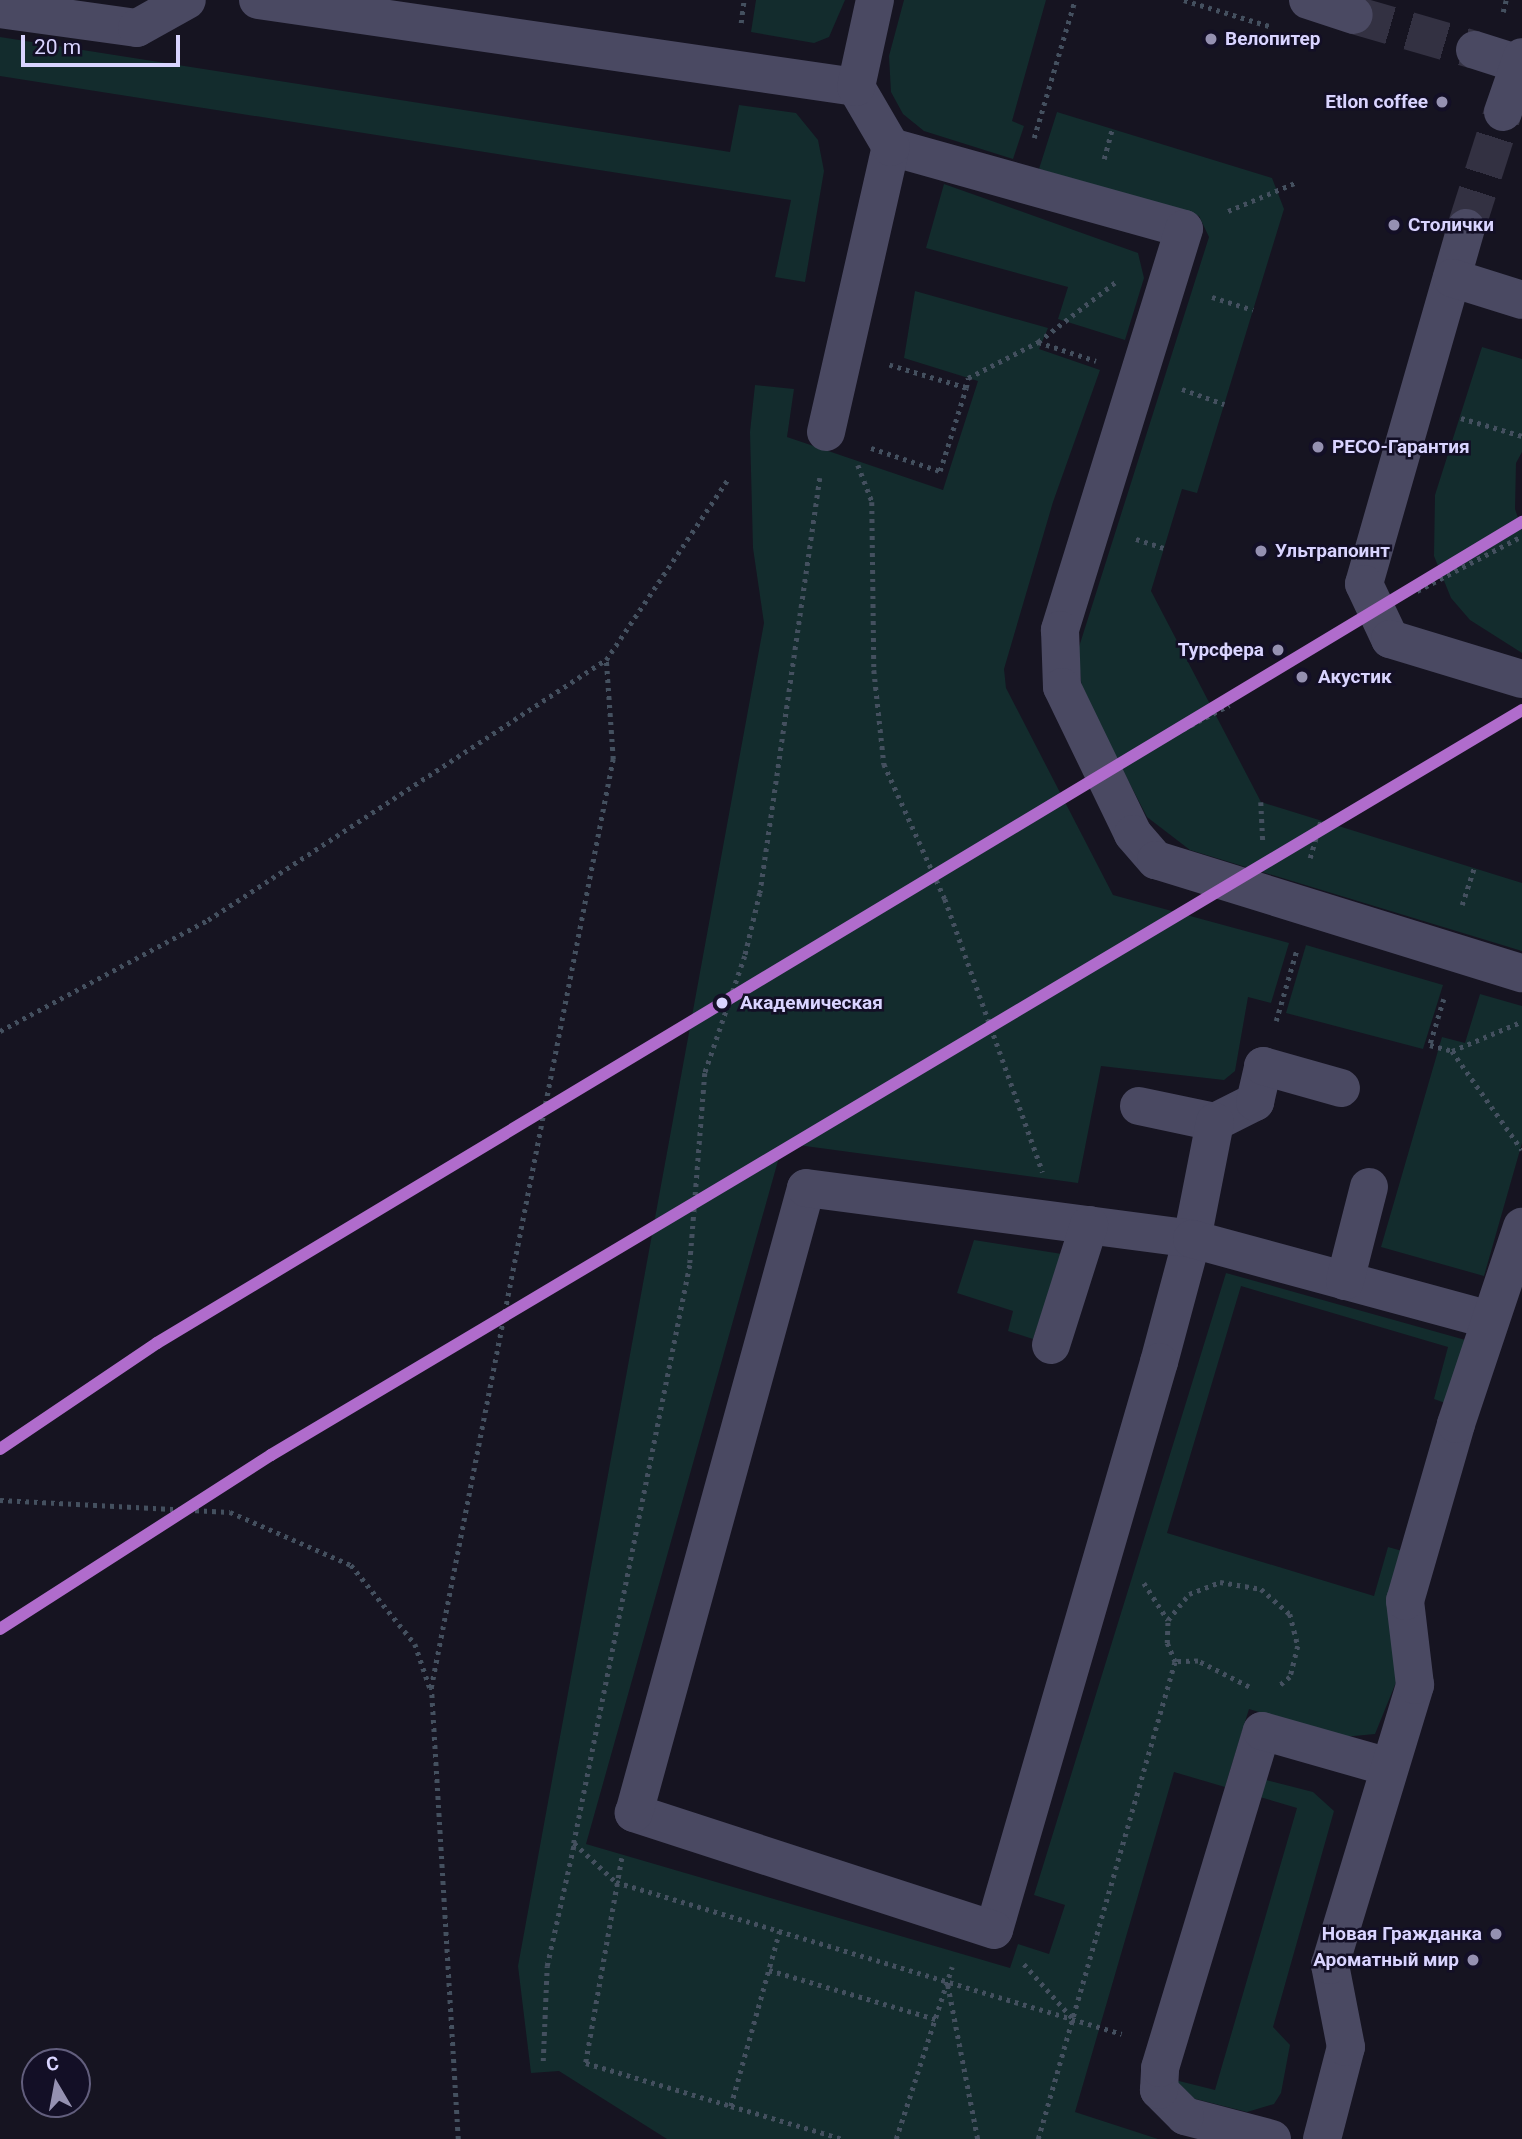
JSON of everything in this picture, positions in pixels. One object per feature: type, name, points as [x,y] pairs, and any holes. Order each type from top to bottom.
[{"type":"lane","points":[[0,9],[137,28],[187,0]]},
{"type":"lane","points":[[258,0],[856,87]]},
{"type":"lane","points":[[838,436],[843,352],[891,147],[856,87],[875,0]]},
{"type":"lane","points":[[1308,0],[1354,15]]},
{"type":"lane","points":[[1475,50],[1521,62],[1503,112]]},
{"type":"lane","points":[[891,147],[1184,229],[1060,630],[1062,687],[1133,834],[1156,860],[1522,973]]},
{"type":"lane","points":[[1466,228],[1364,584],[1390,639],[1522,679]]},
{"type":"lane","points":[[1452,278],[1522,300]]},
{"type":"lane","points":[[1139,1106],[1215,1122],[1255,1102],[1263,1066],[1341,1088]]},
{"type":"lane","points":[[1215,1122],[1192,1239],[979,1926],[634,1813],[806,1188],[1192,1239],[1490,1320]]},
{"type":"lane","points":[[1345,1281],[1369,1187]]},
{"type":"lane","points":[[1051,1345],[1072,1223]]},
{"type":"lane","points":[[1322,2139],[1346,2047],[1330,1965],[1415,1685],[1405,1601],[1490,1320],[1520,1241]]},
{"type":"lane","points":[[1272,2139],[1194,2129],[1170,2106],[1160,2090],[1167,2046],[1264,1715],[1388,1767]]},
{"type":"path","points":[[1021,183],[1075,0]]},
{"type":"path","points":[[1038,342],[1108,365]]},
{"type":"path","points":[[838,436],[940,471],[966,388],[843,352]]},
{"type":"path","points":[[838,436],[872,502],[874,670],[884,764],[983,1000],[1045,1176],[1072,1223]]},
{"type":"path","points":[[543,2062],[547,1966],[690,1265],[705,1073],[746,956],[760,893],[838,436]]},
{"type":"path","points":[[0,1031],[208,920],[606,660],[728,480]]},
{"type":"path","points":[[1376,612],[1522,536]]},
{"type":"path","points":[[458,2139],[431,1688],[613,759],[606,660]]},
{"type":"path","points":[[1102,771],[1230,705]]},
{"type":"path","points":[[1452,1051],[1522,1150]]},
{"type":"path","points":[[0,1500],[230,1512],[351,1565],[415,1644],[431,1688]]},
{"type":"path","points":[[1038,2139],[1175,1662],[1167,1643],[1168,1620],[1189,1594],[1220,1583],[1261,1589],[1290,1614],[1298,1646],[1290,1677],[1264,1715],[1236,1676],[1198,1661],[1175,1662]]},
{"type":"path","points":[[634,1813],[615,1882],[586,2063],[843,2139]]},
{"type":"path","points":[[574,1843],[615,1882],[1074,2021],[1167,2046]]},
{"type":"path","points":[[896,2139],[947,1982],[979,1926],[1074,2021]]},
{"type":"path","points":[[731,2106],[779,1931]]},
{"type":"path","points":[[769,1970],[936,2019]]},
{"type":"path","points":[[947,1982],[978,2139]]},
{"type":"green space","points":[[756,0],[845,0],[829,37],[814,43],[751,32]]},
{"type":"green space","points":[[904,0],[1046,0],[1012,121],[1024,126],[1013,159],[924,131],[903,114],[891,92],[889,56]]},
{"type":"green space","points":[[0,37],[730,152],[739,105],[796,113],[818,140],[824,171],[805,282],[775,277],[791,200],[0,76]]},
{"type":"green space","points":[[1057,112],[1272,178],[1284,209],[1197,493],[1182,489],[1151,591],[1261,802],[1522,883],[1522,951],[1190,850],[1147,817],[1082,691],[1078,650],[1209,237],[1199,216],[1039,169]]},
{"type":"green space","points":[[944,184],[1138,253],[1144,278],[1125,340],[1058,319],[1068,287],[926,248]]},
{"type":"green space","points":[[915,291],[1048,328],[1039,349],[1100,370],[1053,502],[1004,669],[1006,688],[1113,895],[1289,943],[1271,1003],[1248,997],[1235,1071],[1224,1080],[1101,1066],[1078,1183],[783,1143],[586,1844],[1010,1968],[1018,1944],[1049,1954],[1065,1905],[1034,1895],[1226,1273],[1469,1341],[1451,1405],[1434,1399],[1448,1347],[1241,1286],[1167,1533],[1374,1596],[1388,1547],[1406,1552],[1399,1675],[1375,1734],[1343,1737],[1249,1709],[1225,1787],[1174,1772],[1075,2112],[1158,2139],[667,2139],[559,2071],[531,2073],[518,1966],[764,623],[753,548],[750,432],[755,385],[794,389],[787,437],[943,490],[978,381],[904,358]]},
{"type":"green space","points":[[1482,347],[1522,359],[1522,452],[1516,463],[1515,509],[1522,530],[1522,653],[1470,620],[1451,598],[1434,556],[1435,495]]},
{"type":"green space","points":[[1306,945],[1443,985],[1423,1049],[1286,1013]]},
{"type":"green space","points":[[1480,994],[1522,1006],[1522,1143],[1484,1276],[1381,1247],[1442,1037],[1465,1043]]},
{"type":"green space","points":[[974,1240],[1062,1254],[1033,1339],[1008,1331],[1013,1311],[957,1293]]},
{"type":"green space","points":[[1266,1780],[1313,1792],[1334,1811],[1273,2027],[1290,2045],[1281,2093],[1274,2104],[1247,2112],[1172,2093],[1175,2080],[1215,2090],[1297,1808],[1260,1797]]},
{"type":"tunnel","points":[[1354,15],[1475,50]]},
{"type":"tunnel","points":[[1466,228],[1503,112]]},
{"type":"transit line","points":[[0,1449],[157,1343],[1522,522]]},
{"type":"transit line","points":[[0,1629],[271,1455],[1522,710]]},
{"type":"place","name":"Велопитер","points":[[1211,39]]},
{"type":"place","name":"Etlon coffee","points":[[1442,102]]},
{"type":"place","name":"Столички","points":[[1394,225]]},
{"type":"place","name":"РЕСО-Гарантия","points":[[1318,447]]},
{"type":"place","name":"Ультрапоинт","points":[[1261,551]]},
{"type":"place","name":"Турсфера","points":[[1278,650]]},
{"type":"place","name":"Акустик","points":[[1302,677]]},
{"type":"place","name":"Академическая","points":[[722,1003]]},
{"type":"place","name":"Новая Гражданка","points":[[1496,1934]]},
{"type":"place","name":"Ароматный мир","points":[[1473,1960]]}]
